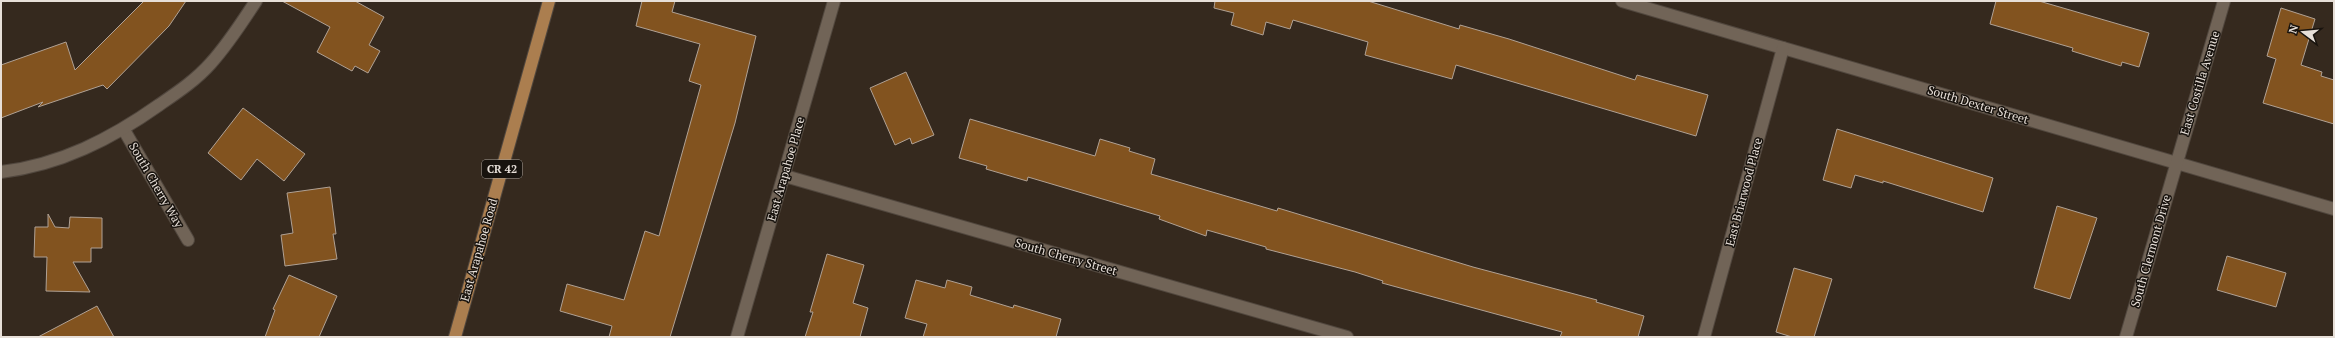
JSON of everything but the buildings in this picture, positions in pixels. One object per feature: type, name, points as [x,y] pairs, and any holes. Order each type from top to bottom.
[{"type":"main road","name":"East Arapahoe Road","points":[[455,337],[549,1]]},
{"type":"street","name":"South Cherry Way","points":[[1,172],[46,164],[68,156],[124,130],[190,84],[229,42],[256,1]]},
{"type":"street","name":"East Arapahoe Place","points":[[737,337],[785,176],[834,1]]},
{"type":"street","name":"South Dexter Street","points":[[1622,1],[2334,209]]},
{"type":"street","name":"East Costilla Avenue","points":[[2176,164],[2224,1]]},
{"type":"street","name":"East Briarwood Place","points":[[1704,337],[1783,48]]},
{"type":"street","name":"South Cherry Way","points":[[124,130],[188,240]]},
{"type":"street","name":"South Clermont Drive","points":[[2126,337],[2176,164]]},
{"type":"street","name":"South Cherry Street","points":[[785,176],[1347,337]]}]
